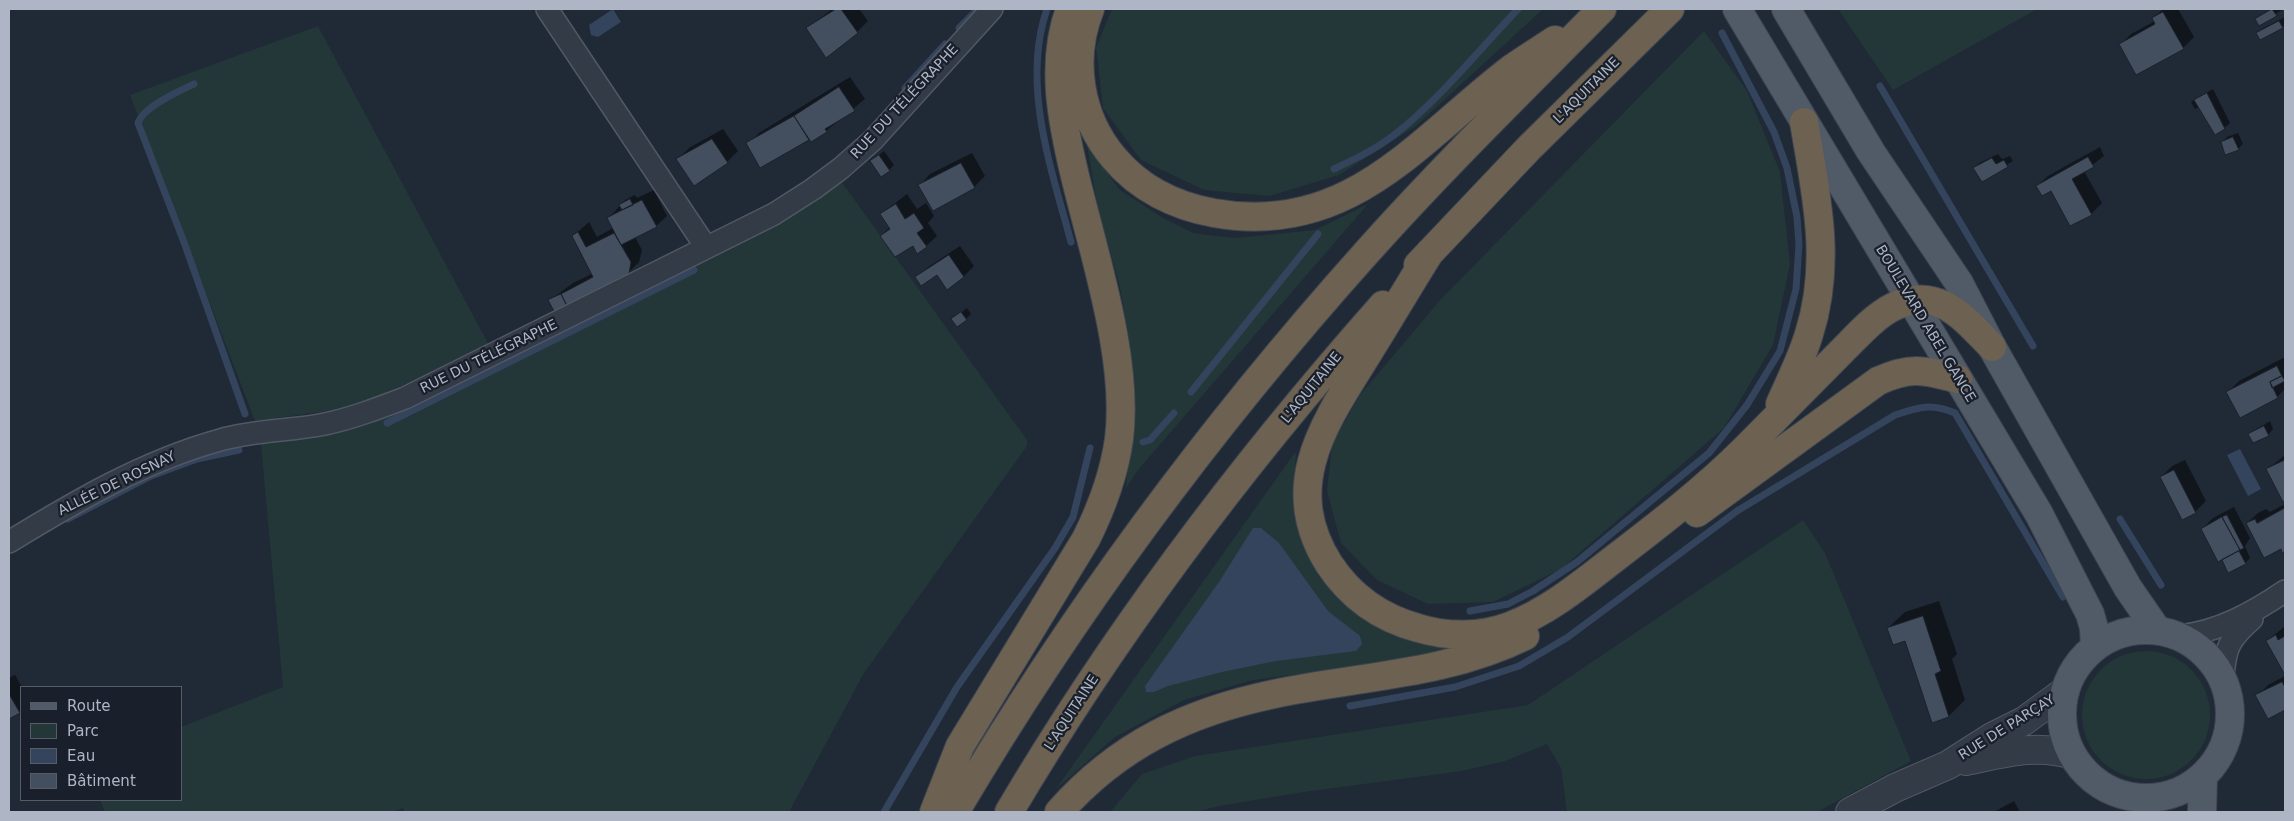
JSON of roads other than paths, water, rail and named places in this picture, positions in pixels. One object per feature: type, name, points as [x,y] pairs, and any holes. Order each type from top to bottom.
[{"type":"highway","points":[[934,812],[960,746],[1086,539],[1101,509],[1112,474],[1119,438],[1120,397],[1110,321],[1069,152],[1060,98],[1059,63],[1062,36],[1070,9]]},
{"type":"highway","points":[[1090,9],[1082,38],[1079,62],[1081,86],[1095,130],[1107,150],[1137,181],[1164,197],[1200,210],[1248,216],[1293,213],[1319,206],[1344,196],[1366,184],[1418,149],[1511,69],[1601,10]]},
{"type":"highway","name":"L'AQUITAINE","points":[[1009,812],[1118,643],[1226,494],[1342,351],[1430,252],[1529,148],[1670,9]]},
{"type":"highway","points":[[955,812],[1028,694],[1084,610],[1183,474],[1247,393],[1374,244],[1432,182],[1601,10]]},
{"type":"highway","points":[[1774,419],[1809,334],[1820,278],[1821,227],[1804,122]]},
{"type":"highway","points":[[1430,252],[1324,425],[1311,462],[1308,484],[1310,516],[1328,562],[1343,582],[1362,601],[1383,614],[1428,631],[1466,634],[1487,633],[1511,626],[1536,614],[1565,596],[1651,530],[1743,451],[1871,323],[1890,308],[1910,299],[1930,300],[1947,304],[1992,347]]},
{"type":"highway","points":[[1059,812],[1106,767],[1141,742],[1168,727],[1202,714],[1275,694],[1447,665],[1485,654],[1526,636],[1572,608],[1706,506],[1878,381],[1898,372],[1916,370],[1958,379]]},
{"type":"main road","name":"BOULEVARD ABEL GANCE","points":[[1737,9],[2039,514],[2076,584],[2093,623],[2095,647]]},
{"type":"main road","points":[[1786,9],[1871,152],[1959,283],[1992,347],[2128,588],[2168,633],[2205,653],[2223,678],[2230,704],[2229,730],[2220,755],[2203,776],[2177,793],[2146,798],[2138,805],[2098,783],[2079,765],[2072,754],[2063,730],[2062,717],[2065,691],[2076,667],[2095,647],[2106,640],[2124,633],[2168,633]]},
{"type":"main road","points":[[2202,812],[2203,776]]},
{"type":"street","points":[[548,9],[706,247]]},
{"type":"street","name":"RUE DU TÉLÉGRAPHE","points":[[260,433],[325,424],[361,414],[405,398],[774,214],[840,169],[873,140],[992,9]]},
{"type":"street","name":"ALLÉE DE ROSNAY","points":[[9,542],[60,510],[150,464],[222,439],[260,433]]},
{"type":"street","points":[[2168,633],[2204,633],[2225,626],[2281,594]]},
{"type":"street","points":[[2223,678],[2227,648],[2233,636],[2281,594]]},
{"type":"street","name":"RUE DE PARÇAY","points":[[1850,812],[1895,788],[1948,765],[1992,737],[2024,721],[2065,691]]},
{"type":"street","name":"RUE DE PARÇAY","points":[[1948,765],[2034,749],[2052,749],[2072,754]]},
{"type":"water","points":[[613,9],[621,22],[598,37],[591,35],[589,25]]},
{"type":"water","points":[[2240,449],[2261,489],[2248,496],[2227,455]]},
{"type":"water","points":[[1253,528],[1261,528],[1279,543],[1328,611],[1360,636],[1362,644],[1356,651],[1276,661],[1222,672],[1168,686],[1154,692],[1146,692],[1145,686],[1219,582]]},
{"type":"waterway","points":[[959,28],[978,9]]},
{"type":"waterway","points":[[1047,9],[1040,38],[1037,67],[1038,96],[1048,156],[1071,242]]},
{"type":"waterway","points":[[1334,169],[1380,145],[1410,122],[1442,91],[1518,9]]},
{"type":"waterway","points":[[1470,611],[1508,604],[1533,591],[1577,562],[1709,453],[1747,405],[1780,351],[1796,289],[1799,245],[1797,217],[1787,168],[1774,132],[1722,33]]},
{"type":"waterway","points":[[905,88],[945,44]]},
{"type":"waterway","points":[[194,84],[154,105],[141,117],[138,123],[185,245],[245,414]]},
{"type":"waterway","points":[[1880,86],[2033,346]]},
{"type":"waterway","points":[[1191,392],[1318,234]]},
{"type":"waterway","points":[[387,423],[694,270]]},
{"type":"waterway","points":[[1350,706],[1455,687],[1519,666],[1568,637],[1737,511],[1895,415],[1918,408],[1932,407],[1955,413],[2063,597]]},
{"type":"waterway","points":[[1143,442],[1150,440],[1174,413]]},
{"type":"waterway","points":[[884,812],[957,687],[1055,548],[1073,517],[1090,448]]},
{"type":"waterway","points":[[68,519],[151,476],[197,459],[239,450]]},
{"type":"waterway","points":[[2120,519],[2161,585]]}]
